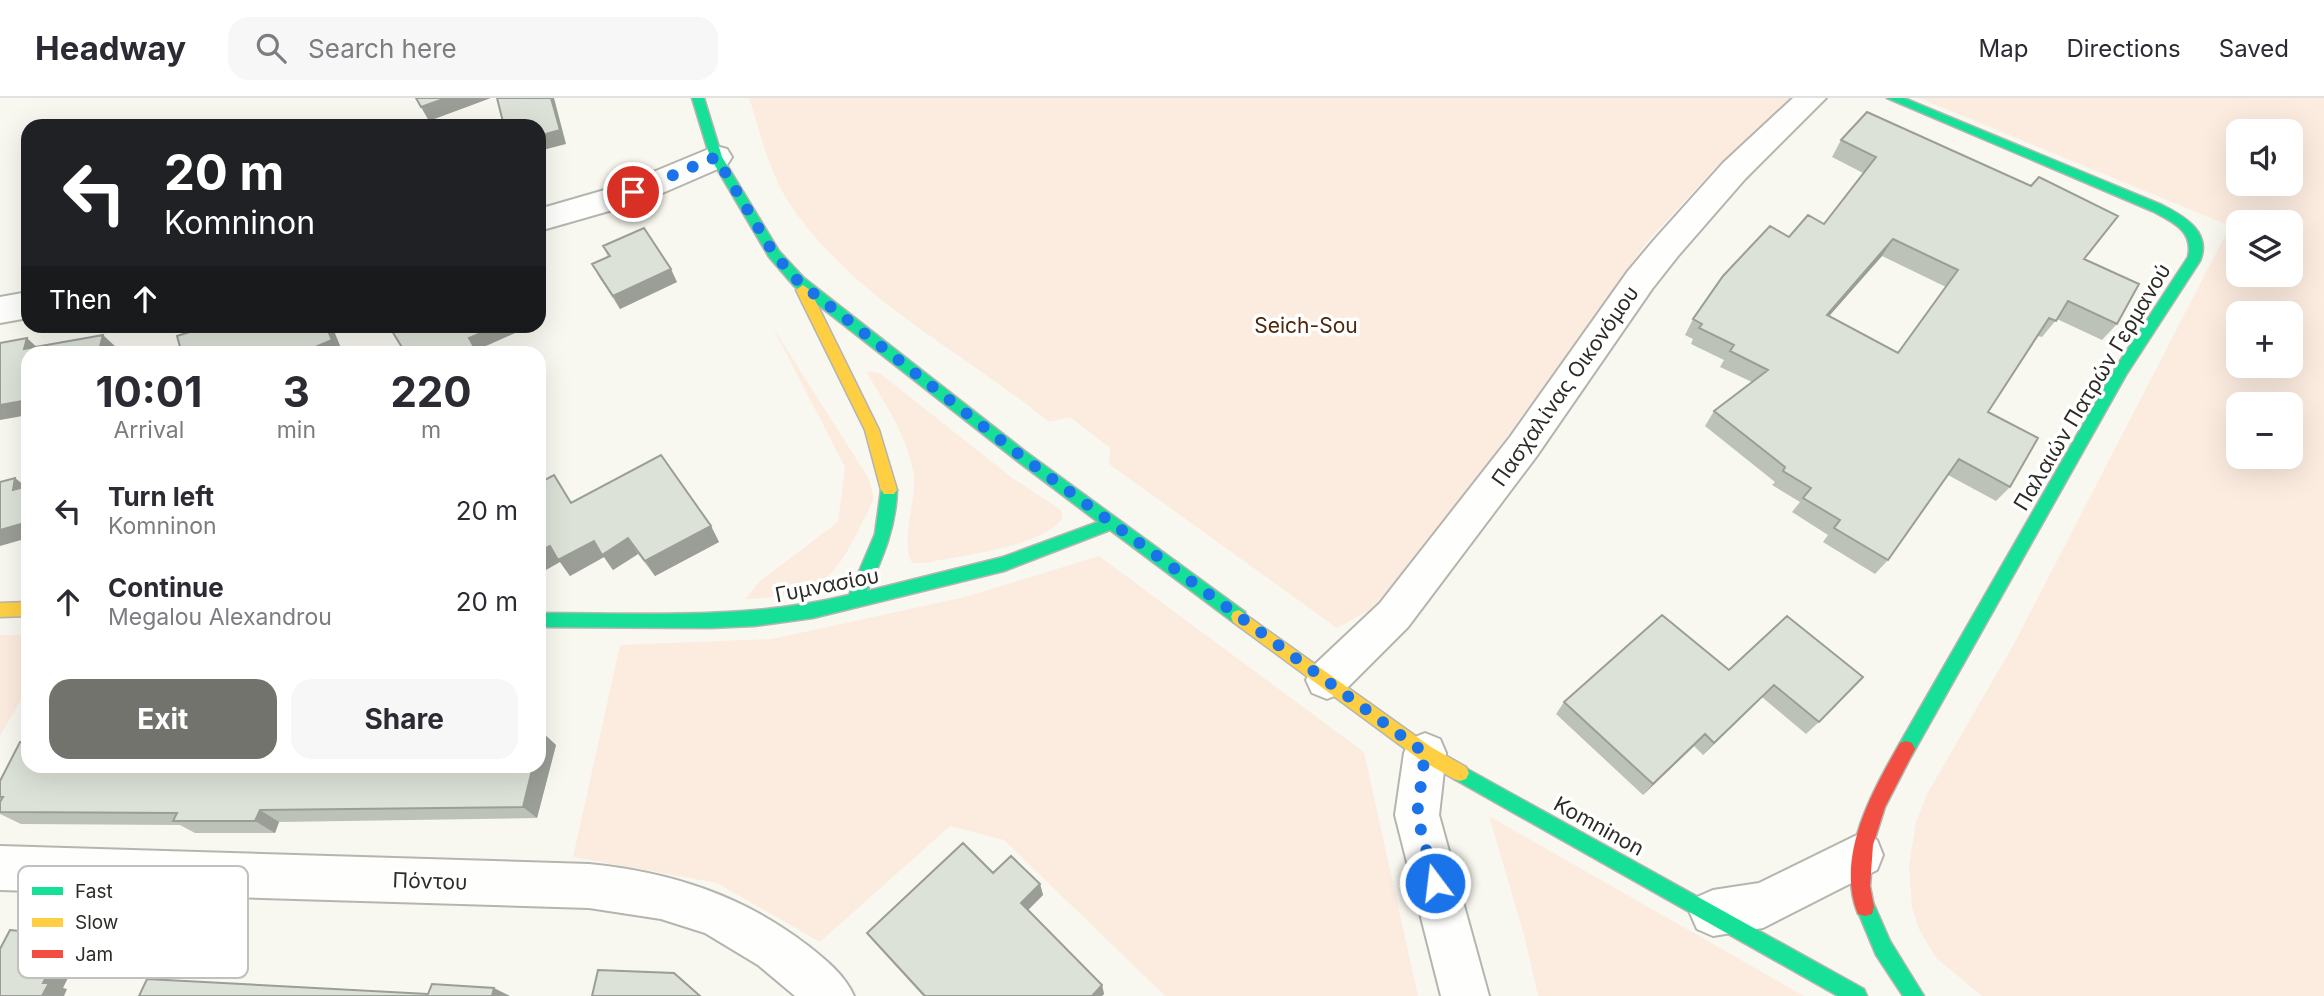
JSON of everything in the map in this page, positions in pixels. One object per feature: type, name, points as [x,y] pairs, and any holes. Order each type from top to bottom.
[{"type":"main road","points":[[698,98],[716,157],[774,254],[799,282],[881,452],[889,481],[891,506],[882,540],[853,603]]},
{"type":"main road","name":"Παλαιών Πατρών Γερμανού","points":[[1861,855],[1881,799],[1915,735],[2125,363],[2193,262],[2199,243],[2197,236],[2184,223],[2149,204],[1894,98]]},
{"type":"main road","name":"Komninon","points":[[799,282],[1021,456],[1425,753],[1857,996]]},
{"type":"main road","name":"Γυμνασίου","points":[[546,620],[754,620],[853,603],[1004,564],[1112,523]]},
{"type":"main road","points":[[0,610],[21,608]]},
{"type":"main road","points":[[1861,855],[1860,881],[1864,909],[1882,950],[1914,996]]},
{"type":"street","name":"Πασχαλίνας Οικονόμου","points":[[1327,680],[1394,615],[1523,447],[1640,280],[1673,239],[1734,171],[1811,98]]},
{"type":"street","points":[[546,218],[633,192],[716,157]]},
{"type":"street","points":[[0,310],[21,306]]},
{"type":"street","points":[[1425,753],[1417,815],[1465,996]]},
{"type":"street","points":[[1713,913],[1763,905],[1861,855]]},
{"type":"street","name":"Πόντου","points":[[0,868],[18,869]]},
{"type":"street","name":"Πόντου","points":[[248,876],[589,886],[651,892],[704,908],[746,930],[804,972],[830,996]]},
{"type":"green space","name":"Seich-Sou","points":[[749,98],[1791,98],[1717,166],[1647,242],[1463,498],[1406,572],[1368,611],[1337,628],[1109,464],[1110,448],[1070,417],[1049,422],[910,322],[845,268],[815,237],[782,191]]},
{"type":"green space","points":[[1919,98],[2324,98],[2324,996],[1982,996],[1936,958],[1919,929],[1912,908],[1909,866],[1916,822],[1927,794],[2015,642],[2226,234],[2226,287],[2303,287],[2303,210],[2226,210],[2226,224]]},
{"type":"green space","points":[[772,326],[869,479],[874,499],[851,545],[829,575],[798,592],[745,599],[760,581],[838,522],[845,467]]},
{"type":"green space","points":[[871,371],[881,374],[1011,477],[1061,510],[1063,518],[1036,537],[998,549],[912,563],[908,533],[914,477],[907,449],[896,423],[867,373]]},
{"type":"green space","points":[[1099,556],[1364,752],[1418,996],[1165,996],[1004,840],[950,826],[820,942],[717,883],[573,857],[620,645],[772,639],[965,597]]},
{"type":"green space","points":[[0,635],[21,635],[21,700],[0,736]]},
{"type":"green space","points":[[1489,816],[1804,996],[1538,996],[1524,935]]},
{"type":"building","points":[[416,98],[446,98],[421,107]]},
{"type":"building","points":[[497,98],[551,98],[560,130],[546,134],[546,119],[502,119]]},
{"type":"building","points":[[1867,112],[2031,186],[2039,177],[2118,216],[2084,259],[2139,284],[2117,324],[2068,301],[2056,321],[2049,318],[1988,412],[2038,438],[2010,487],[1959,459],[1888,560],[1834,528],[1840,520],[1803,498],[1811,488],[1783,471],[1785,467],[1714,411],[1768,370],[1730,351],[1734,345],[1699,328],[1702,324],[1693,319],[1723,276],[1770,226],[1789,237],[1808,215],[1824,224],[1876,157],[1841,140]],"holes":[[[1893,239],[1958,270],[1898,353],[1827,315]]]},
{"type":"building","points":[[644,228],[671,269],[613,296],[592,264],[610,256],[603,246]]},
{"type":"building","points":[[186,333],[329,333],[332,340],[318,346],[180,346],[177,336]]},
{"type":"building","points":[[393,333],[481,333],[469,338],[474,346],[401,346]]},
{"type":"building","points":[[103,335],[100,346],[41,346]]},
{"type":"building","points":[[27,338],[25,346],[21,346],[21,401],[0,405],[0,343]]},
{"type":"building","points":[[661,455],[711,526],[645,561],[628,538],[602,555],[594,541],[558,560],[550,546],[546,548],[546,479],[554,475],[571,503]]},
{"type":"building","points":[[15,478],[13,490],[21,488],[21,524],[0,530],[0,482]]},
{"type":"building","points":[[1662,615],[1729,670],[1787,616],[1863,677],[1819,722],[1774,685],[1714,743],[1705,734],[1653,784],[1564,702]]},
{"type":"building","points":[[20,742],[21,773],[531,773],[523,807],[260,810],[255,821],[173,821],[177,813],[0,812],[3,797],[0,797],[0,781]]},
{"type":"building","points":[[963,843],[993,873],[1011,856],[1040,884],[1021,903],[1102,985],[1092,996],[925,996],[867,933]]},
{"type":"building","points":[[10,930],[18,931],[18,978],[46,978],[43,983],[49,983],[42,996],[0,996],[0,949]]},
{"type":"building","points":[[598,970],[674,973],[700,996],[592,996]]},
{"type":"building","points":[[147,979],[428,994],[432,984],[494,988],[492,996],[139,996]]},
{"type":"traffic: fast","points":[[698,98],[716,157],[774,254],[799,282],[1021,456],[1239,617]]},
{"type":"traffic: fast","points":[[1893,98],[2157,208],[2188,227],[2196,240],[2197,249],[2195,258],[2121,371],[1906,749]]},
{"type":"traffic: fast","points":[[853,603],[883,534],[889,490]]},
{"type":"traffic: fast","points":[[546,620],[710,621],[754,619],[813,611],[1004,564],[1112,523]]},
{"type":"traffic: fast","points":[[1460,773],[1857,996]]},
{"type":"traffic: fast","points":[[1865,907],[1883,948],[1914,996]]},
{"type":"traffic: slow","points":[[803,290],[872,430],[889,490]]},
{"type":"traffic: slow","points":[[0,610],[21,609]]},
{"type":"traffic: slow","points":[[1239,617],[1425,753],[1460,773]]},
{"type":"traffic: jam","points":[[1865,907],[1861,865],[1869,825],[1906,749]]},
{"type":"route","points":[[633,192],[716,157],[774,254],[799,282],[1021,456],[1425,753],[1417,815],[1435,883]]}]
